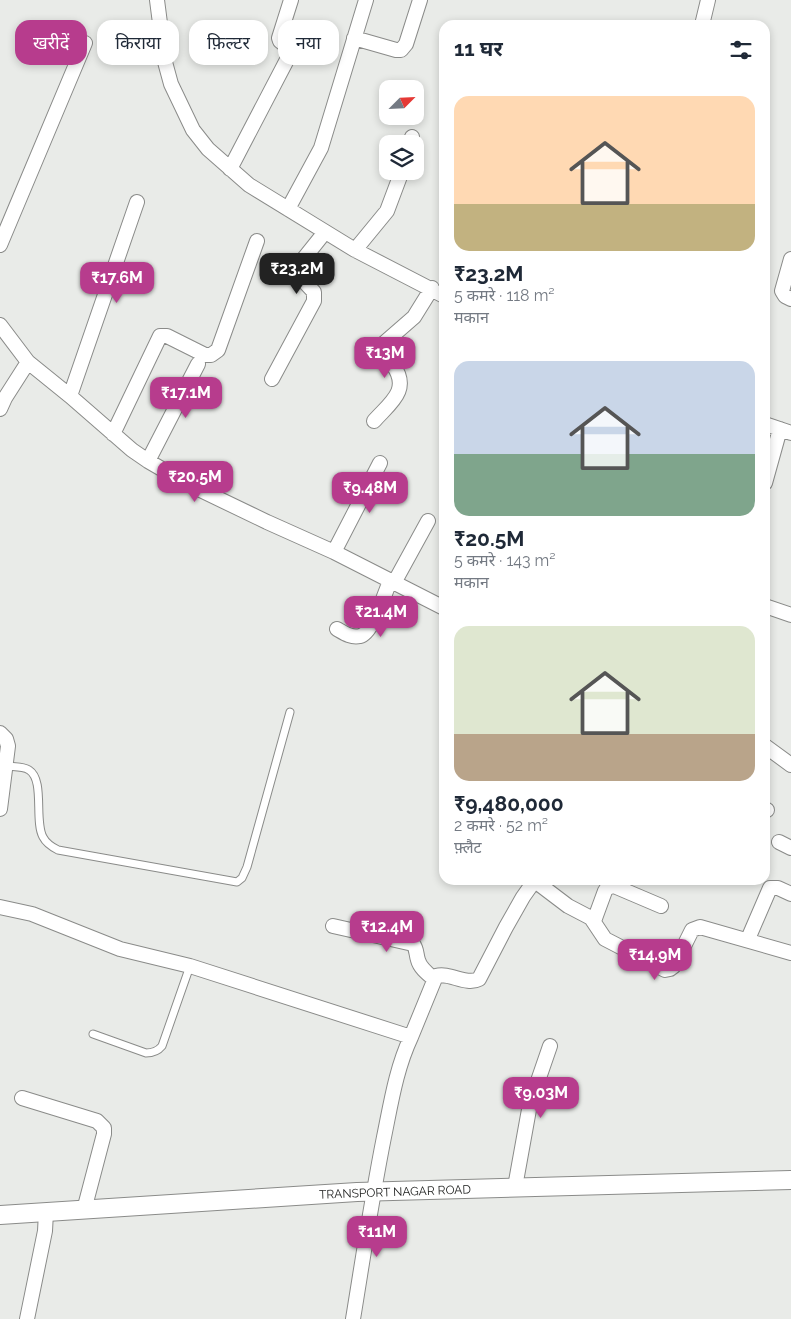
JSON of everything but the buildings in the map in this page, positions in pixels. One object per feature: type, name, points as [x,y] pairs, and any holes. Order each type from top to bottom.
[{"type":"street","points":[[157,0],[165,62],[171,84],[193,130],[208,149],[250,185],[288,209],[355,250],[439,293]]},
{"type":"street","points":[[230,169],[290,54],[290,49],[280,41],[279,35],[291,0]]},
{"type":"street","points":[[288,209],[321,148],[366,0]]},
{"type":"street","points":[[354,38],[401,50],[406,44],[420,0]]},
{"type":"street","points":[[703,20],[708,0]]},
{"type":"street","points":[[0,245],[75,65]]},
{"type":"street","points":[[355,250],[387,211],[399,180]]},
{"type":"street","points":[[70,396],[137,202]]},
{"type":"street","points":[[272,379],[314,301],[314,292],[298,274],[297,268],[325,232]]},
{"type":"street","points":[[113,434],[160,336],[167,336],[205,355],[211,355],[218,350],[257,241]]},
{"type":"street","points":[[791,259],[782,291],[785,296],[791,299]]},
{"type":"street","points":[[374,421],[398,395],[400,388],[398,374],[383,350],[387,340],[414,317],[432,288]]},
{"type":"street","points":[[0,326],[28,362],[132,450],[148,461],[186,482],[334,552],[439,606]]},
{"type":"street","points":[[0,409],[28,362]]},
{"type":"street","points":[[148,461],[198,364]]},
{"type":"street","points":[[770,426],[785,431],[770,470]]},
{"type":"street","points":[[334,552],[380,463]]},
{"type":"street","points":[[337,629],[351,636],[359,637],[368,631],[392,582],[428,521]]},
{"type":"street","points":[[770,608],[791,615]]},
{"type":"street","points":[[0,733],[6,739],[8,746],[0,809]]},
{"type":"street","points":[[770,750],[788,763],[791,748]]},
{"type":"street","points":[[353,1319],[373,1193],[395,1085],[403,1055],[434,979],[440,975],[474,982],[480,979],[506,927],[532,885]]},
{"type":"street","points":[[541,885],[568,906],[594,921],[605,939],[665,970],[674,966],[688,937],[696,928],[706,927],[791,953]]},
{"type":"street","points":[[594,921],[606,888],[614,886],[662,906]]},
{"type":"street","points":[[748,939],[770,888],[778,888],[791,894]]},
{"type":"street","points":[[0,907],[32,914],[120,949],[190,966],[411,1037]]},
{"type":"street","points":[[333,926],[413,944],[422,969],[434,979]]},
{"type":"street","points":[[515,1187],[530,1104],[550,1046]]},
{"type":"street","points":[[22,1098],[98,1121],[104,1128],[84,1210]]},
{"type":"street","name":"TRANSPORT NAGAR ROAD","points":[[0,1215],[373,1193],[515,1187],[791,1180]]},
{"type":"street","points":[[26,1319],[45,1231],[46,1212]]},
{"type":"lane","points":[[6,766],[27,769],[32,773],[35,778],[38,794],[38,810],[42,836],[49,845],[58,850],[237,882],[242,878],[247,867],[290,712]]},
{"type":"lane","points":[[93,1034],[146,1053],[160,1049],[190,966]]}]
